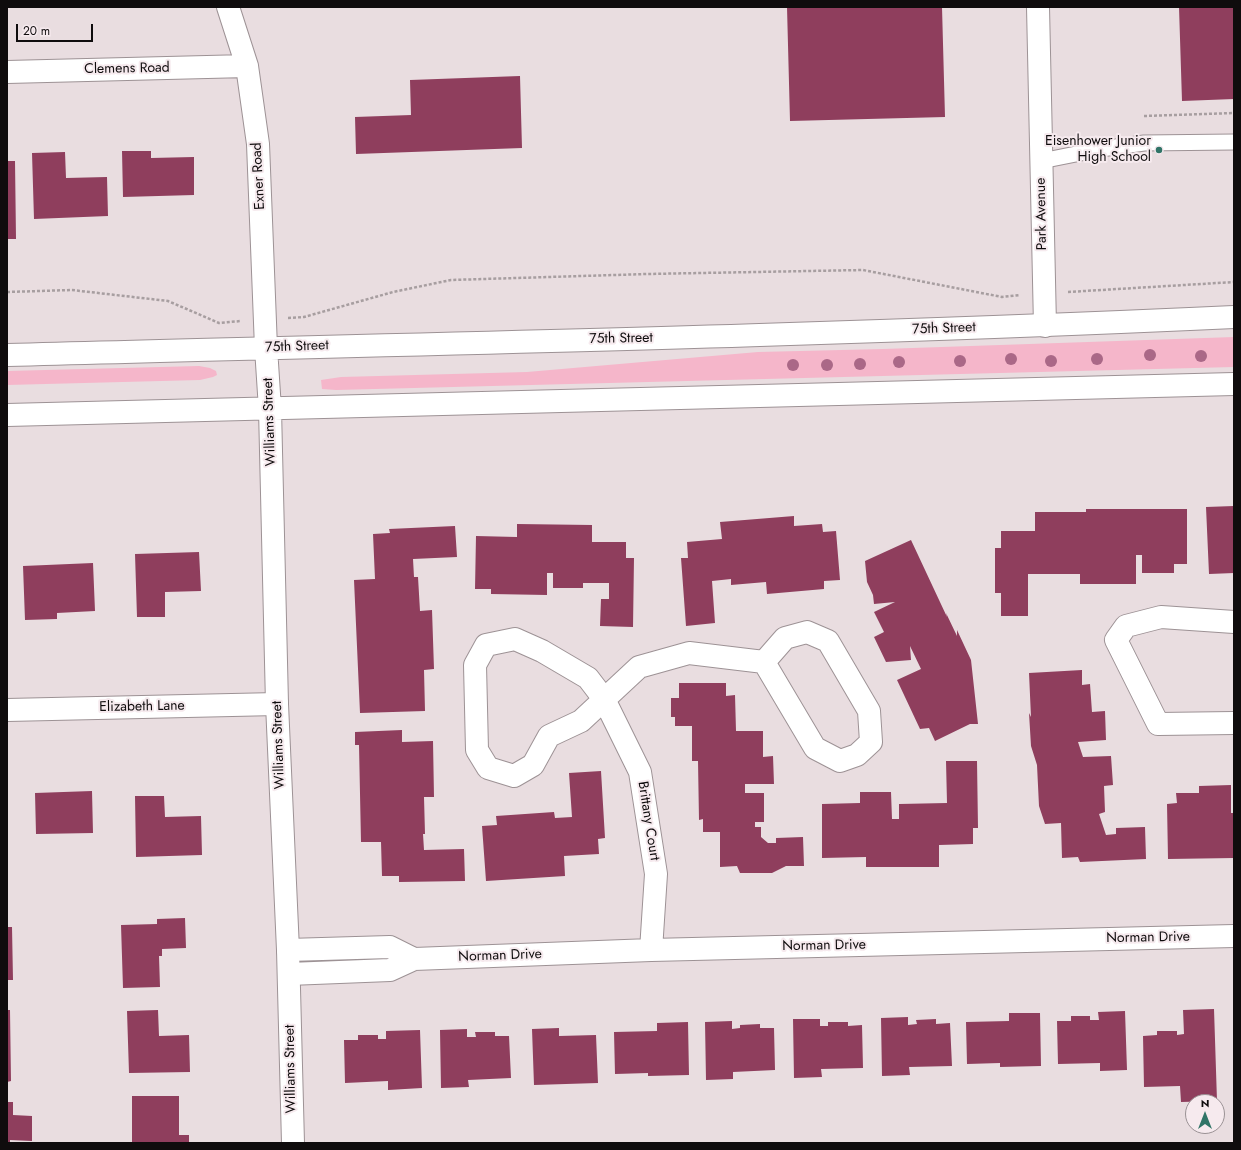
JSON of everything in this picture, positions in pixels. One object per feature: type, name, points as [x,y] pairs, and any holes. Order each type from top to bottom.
[{"type":"street","name":"Exner Road","points":[[228,7],[247,66],[258,144],[266,348]]},
{"type":"street","name":"Park Avenue","points":[[1038,7],[1045,326]]},
{"type":"street","name":"Clemens Road","points":[[7,72],[247,66]]},
{"type":"street","name":"75th Street","points":[[7,355],[659,339],[1234,318]]},
{"type":"street","name":"Williams Street","points":[[266,348],[270,410],[277,704],[289,974],[293,1143]]},
{"type":"street","points":[[7,415],[270,410],[1234,384]]},
{"type":"street","points":[[1234,622],[1161,617],[1126,626],[1116,640],[1158,724],[1234,723]]},
{"type":"street","points":[[807,632],[828,642],[869,711],[871,742],[858,755],[840,761],[815,748],[764,662],[785,638],[807,632]]},
{"type":"street","name":"Brittany Court","points":[[604,699],[581,722],[549,736],[533,765],[514,776],[488,768],[477,750],[475,665],[486,645],[516,639],[542,651],[588,678],[604,699],[640,772],[656,874],[651,950]]},
{"type":"street","points":[[604,699],[639,667],[689,653],[764,662]]},
{"type":"street","name":"Elizabeth Lane","points":[[7,710],[277,704]]},
{"type":"street","name":"Norman Drive","points":[[289,974],[390,970],[414,959],[651,950],[1234,936]]},
{"type":"street","name":"Norman Drive","points":[[288,950],[390,947],[414,959]]},
{"type":"lane","points":[[1041,161],[1101,149],[1144,143],[1234,142]]},
{"type":"path","points":[[1144,116],[1234,113]]},
{"type":"path","points":[[304,317],[393,292],[451,280],[639,274],[863,270],[1002,297],[1016,295]]},
{"type":"path","points":[[1076,291],[1234,282]]},
{"type":"path","points":[[7,292],[72,290],[168,301],[219,323]]},
{"type":"shaded area","points":[[1234,337],[1234,367],[336,390],[322,389],[321,380],[341,377],[527,372],[758,352]]},
{"type":"shaded area","points":[[199,366],[216,371],[217,375],[200,380],[7,385],[7,371]]},
{"type":"building","points":[[787,7],[942,7],[945,117],[790,121]]},
{"type":"building","points":[[1179,7],[1234,7],[1234,99],[1182,101]]},
{"type":"building","points":[[520,76],[522,148],[356,154],[355,117],[411,115],[410,80]]},
{"type":"building","points":[[122,151],[151,151],[151,158],[194,157],[194,195],[123,197]]},
{"type":"building","points":[[65,152],[66,178],[107,177],[108,216],[34,219],[32,153]]},
{"type":"building","points":[[7,161],[15,161],[16,239],[7,239]]},
{"type":"building","points":[[1234,506],[1234,573],[1209,574],[1206,507]]},
{"type":"building","points":[[1086,509],[1187,509],[1187,564],[1174,564],[1174,573],[1142,573],[1142,555],[1136,555],[1136,584],[1080,584],[1080,574],[1028,574],[1028,616],[1001,616],[1001,593],[995,593],[995,548],[1001,548],[1001,531],[1035,531],[1035,512],[1086,512]]},
{"type":"building","points":[[794,516],[794,526],[822,524],[823,532],[836,531],[840,580],[824,581],[824,589],[767,594],[766,582],[731,585],[731,579],[712,581],[715,623],[686,626],[681,558],[688,558],[687,542],[722,539],[720,522]]},
{"type":"building","points":[[517,524],[592,525],[592,542],[626,542],[626,558],[634,558],[633,627],[600,626],[601,599],[609,599],[609,583],[583,583],[583,588],[553,588],[553,573],[547,573],[547,595],[491,594],[491,589],[475,589],[476,536],[517,537]]},
{"type":"building","points":[[455,526],[457,557],[413,559],[414,577],[418,577],[420,611],[432,610],[434,669],[424,670],[425,711],[360,713],[354,580],[375,579],[373,534],[390,533],[389,529]]},
{"type":"building","points":[[911,540],[947,617],[946,613],[957,636],[957,630],[971,660],[978,724],[970,724],[935,741],[929,728],[920,729],[897,680],[921,669],[910,646],[911,660],[886,662],[874,637],[884,632],[874,612],[895,602],[874,604],[873,595],[867,582],[865,561]]},
{"type":"building","points":[[199,552],[201,591],[165,592],[165,617],[137,617],[135,554]]},
{"type":"building","points":[[93,563],[95,611],[57,613],[57,619],[25,620],[23,566]]},
{"type":"building","points":[[1082,670],[1082,685],[1090,684],[1092,712],[1105,711],[1106,740],[1078,742],[1083,757],[1111,756],[1113,785],[1104,786],[1105,812],[1099,814],[1106,835],[1116,834],[1116,828],[1145,827],[1146,859],[1080,862],[1078,857],[1062,858],[1061,823],[1045,824],[1039,806],[1037,765],[1031,746],[1029,673]]},
{"type":"building","points":[[679,683],[726,683],[726,696],[735,695],[736,731],[763,731],[763,757],[773,756],[774,784],[745,784],[745,793],[764,793],[764,822],[755,822],[755,827],[761,827],[761,837],[768,843],[776,843],[776,838],[803,837],[804,866],[786,866],[772,873],[740,873],[737,866],[720,867],[720,832],[703,832],[703,819],[699,820],[698,761],[692,761],[692,726],[675,726],[675,717],[671,717],[671,698],[679,698]]},
{"type":"building","points":[[402,730],[402,742],[433,741],[434,797],[424,797],[424,850],[464,849],[465,881],[399,882],[399,876],[382,876],[381,842],[361,842],[359,745],[355,745],[355,732]]},
{"type":"building","points":[[946,761],[977,761],[978,828],[973,828],[973,844],[939,845],[939,867],[866,867],[866,857],[822,858],[822,804],[860,803],[860,792],[891,792],[892,819],[899,819],[899,804],[947,803]]},
{"type":"building","points":[[601,771],[605,838],[598,839],[599,854],[564,856],[565,876],[486,881],[482,826],[497,825],[496,816],[554,812],[555,818],[572,817],[569,773]]},
{"type":"building","points":[[1231,785],[1231,813],[1234,813],[1234,858],[1168,859],[1167,804],[1177,803],[1176,793],[1199,793],[1199,786]]},
{"type":"building","points":[[92,791],[93,833],[36,834],[35,793]]},
{"type":"building","points":[[135,796],[164,796],[165,817],[201,816],[202,855],[136,857]]},
{"type":"building","points":[[185,918],[186,948],[162,949],[162,956],[159,956],[160,987],[123,988],[121,925],[157,924],[157,919]]},
{"type":"building","points":[[7,927],[12,927],[13,980],[7,980]]},
{"type":"building","points":[[1214,1009],[1217,1094],[1185,1094],[1185,1102],[1181,1102],[1180,1086],[1144,1087],[1143,1036],[1157,1035],[1157,1031],[1177,1031],[1177,1035],[1184,1034],[1183,1010]]},
{"type":"building","points":[[7,1010],[10,1010],[11,1081],[7,1082]]},
{"type":"building","points":[[158,1010],[159,1036],[189,1035],[190,1072],[129,1073],[127,1011]]},
{"type":"building","points":[[1125,1011],[1127,1070],[1100,1071],[1100,1063],[1058,1064],[1057,1021],[1071,1021],[1071,1016],[1090,1016],[1090,1020],[1099,1020],[1098,1012]]},
{"type":"building","points":[[1009,1013],[1040,1013],[1041,1066],[1000,1067],[1000,1063],[967,1064],[966,1022],[1009,1021]]},
{"type":"building","points":[[908,1017],[908,1025],[917,1024],[916,1020],[936,1019],[936,1024],[950,1023],[952,1066],[909,1067],[910,1075],[882,1076],[881,1018]]},
{"type":"building","points":[[793,1019],[820,1019],[820,1026],[828,1026],[828,1022],[848,1022],[848,1026],[862,1025],[863,1068],[821,1069],[822,1077],[794,1078]]},
{"type":"building","points":[[732,1021],[732,1029],[740,1028],[740,1025],[760,1024],[760,1028],[774,1028],[775,1070],[733,1072],[733,1079],[706,1080],[705,1022]]},
{"type":"building","points":[[688,1022],[689,1075],[648,1076],[648,1073],[615,1074],[614,1032],[657,1031],[657,1023]]},
{"type":"building","points":[[559,1028],[559,1036],[596,1035],[598,1083],[534,1085],[532,1029]]},
{"type":"building","points":[[467,1029],[467,1037],[476,1037],[475,1032],[495,1032],[495,1036],[509,1036],[511,1078],[468,1080],[469,1087],[441,1088],[440,1030]]},
{"type":"building","points":[[420,1030],[422,1088],[388,1090],[388,1081],[345,1083],[344,1040],[358,1040],[358,1035],[378,1035],[378,1039],[386,1039],[386,1031]]},
{"type":"building","points":[[132,1096],[179,1096],[179,1135],[189,1135],[189,1143],[132,1143]]},
{"type":"building","points":[[7,1102],[13,1102],[13,1115],[32,1116],[32,1141],[10,1140],[10,1143],[7,1143]]},
{"type":"place","name":"Eisenhower Junior High School","points":[[1159,150]]}]
